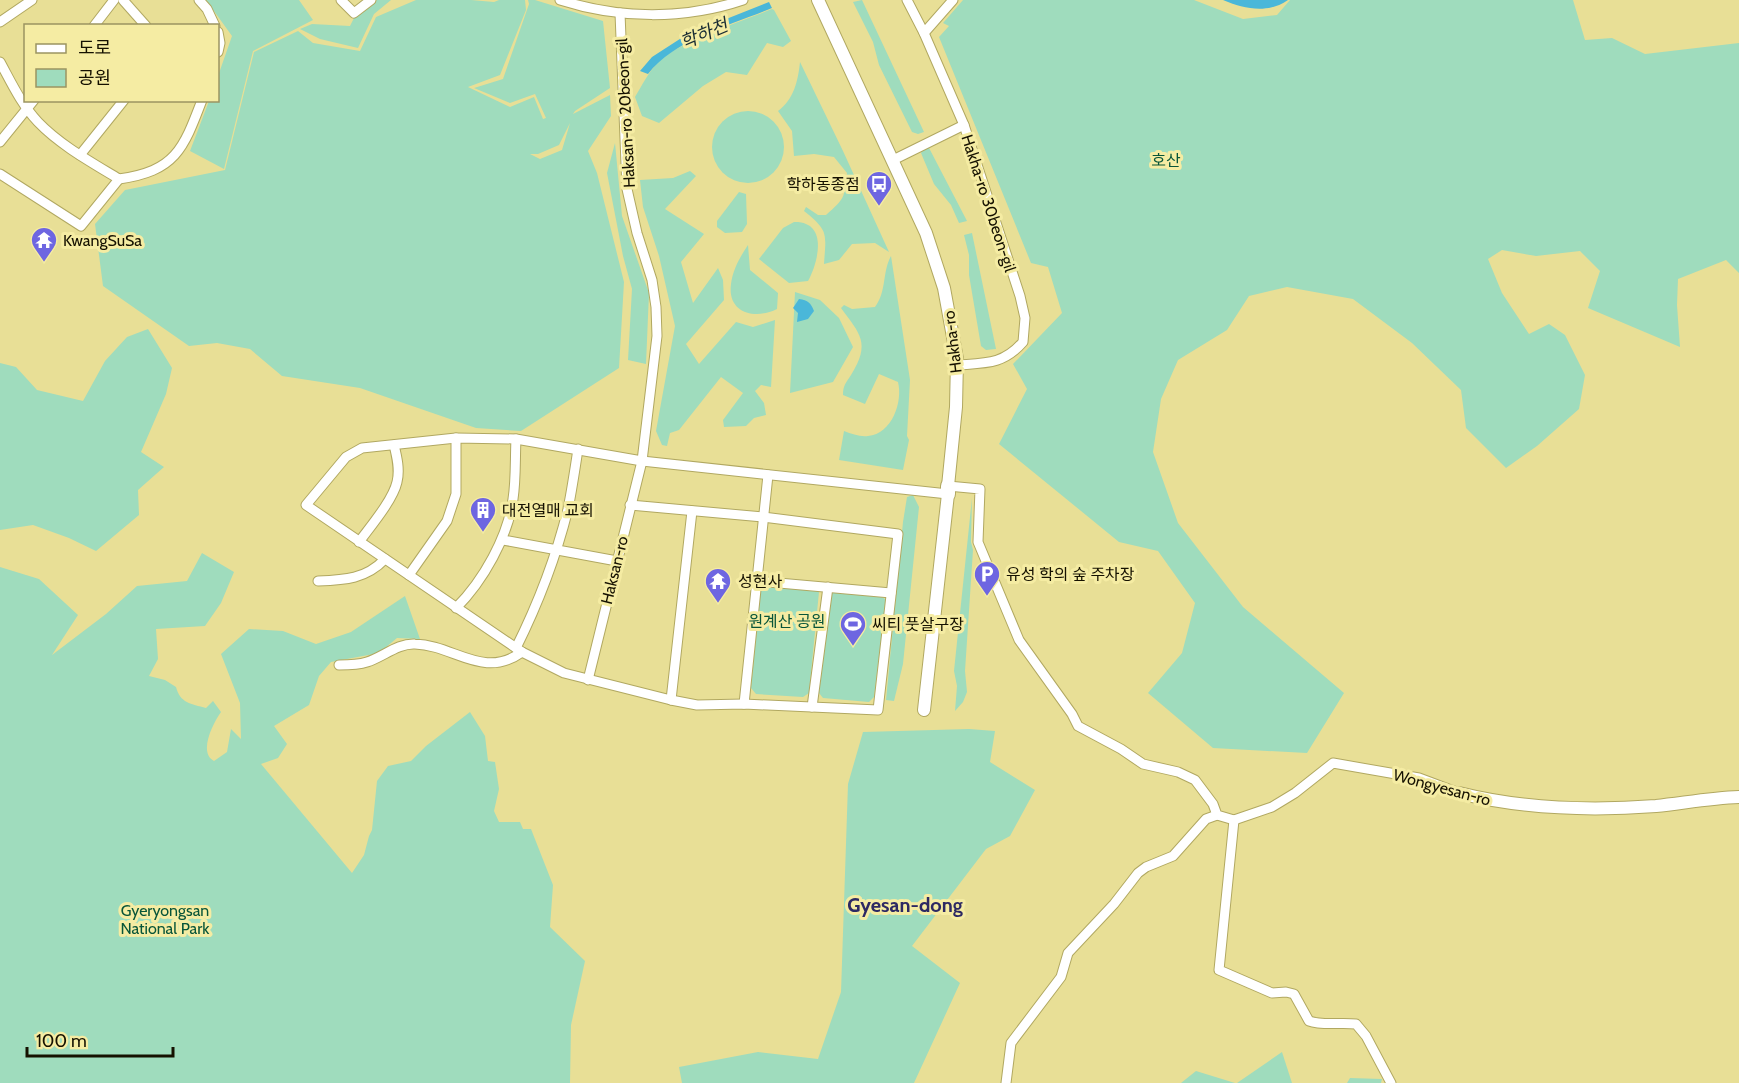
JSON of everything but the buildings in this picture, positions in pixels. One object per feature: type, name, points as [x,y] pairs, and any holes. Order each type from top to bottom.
[{"type":"street","points":[[0,22],[32,0]]},
{"type":"street","points":[[96,24],[114,0]]},
{"type":"street","points":[[123,0],[144,24]]},
{"type":"street","points":[[199,0],[215,24]]},
{"type":"street","points":[[341,0],[354,14],[371,0]]},
{"type":"street","points":[[560,0],[620,13],[648,16],[705,10],[741,0]]},
{"type":"street","name":"Hakha-ro","points":[[818,0],[926,233],[944,288],[957,365],[956,407],[924,710]]},
{"type":"street","name":"Hakha-ro 30beon-gil","points":[[907,0],[964,125],[1020,296],[1025,318],[1023,342],[1007,358],[990,363],[957,365]]},
{"type":"street","points":[[924,33],[953,0]]},
{"type":"street","name":"Haksan-ro 20beon-gil","points":[[620,13],[627,189],[637,233],[652,280],[656,307],[657,336],[642,461]]},
{"type":"street","points":[[0,62],[27,109],[39,123],[80,155],[119,178]]},
{"type":"street","points":[[0,142],[32,102]]},
{"type":"street","points":[[80,155],[122,102]]},
{"type":"street","points":[[0,174],[81,226],[119,178],[149,172],[167,164],[188,136],[201,102]]},
{"type":"street","points":[[893,160],[964,125]]},
{"type":"street","points":[[630,505],[763,517],[898,534],[878,710],[744,704],[698,705],[564,673],[519,650],[306,505],[346,457],[362,448],[456,438],[516,439],[642,461],[768,475],[948,490],[980,489],[978,542],[1019,640],[1072,714],[1078,726],[1121,749],[1143,764],[1178,772],[1195,780],[1213,804],[1217,815]]},
{"type":"street","points":[[409,575],[447,521],[456,494],[456,438]]},
{"type":"street","points":[[456,608],[467,597],[503,540],[513,500],[516,439]]},
{"type":"street","points":[[359,542],[397,484],[398,462],[394,445]]},
{"type":"street","points":[[339,665],[367,662],[413,644],[436,647],[465,660],[485,663],[502,663],[519,650],[556,550],[568,508],[578,449]]},
{"type":"street","name":"Haksan-ro","points":[[588,680],[642,461]]},
{"type":"street","points":[[744,704],[768,475]]},
{"type":"street","points":[[671,700],[692,510]]},
{"type":"street","points":[[503,540],[617,561]]},
{"type":"street","points":[[318,581],[357,578],[370,572],[385,560]]},
{"type":"street","points":[[757,581],[891,593]]},
{"type":"street","points":[[812,707],[828,587]]},
{"type":"street","points":[[771,716],[773,705]]},
{"type":"street","name":"Wongyesan-ro","points":[[1234,820],[1272,807],[1295,793],[1333,763],[1419,778],[1458,793],[1494,801],[1597,808],[1656,806],[1739,797]]},
{"type":"street","points":[[1006,1083],[1011,1043],[1060,977],[1068,953],[1114,904],[1138,873],[1146,867],[1173,856],[1206,819],[1217,815],[1234,820],[1219,970],[1272,993],[1294,994],[1309,1021],[1356,1024],[1370,1044],[1391,1083]]},
{"type":"green space","points":[[206,0],[299,0],[313,20],[253,51],[224,169],[190,151],[209,102],[219,102],[219,73],[232,36]]},
{"type":"green space","points":[[377,0],[391,0],[374,14],[358,48],[320,39],[300,29],[312,24],[350,26],[354,18]]},
{"type":"green space","points":[[416,0],[494,2],[525,0],[526,10],[500,75],[468,87],[510,107],[534,97],[543,119],[546,118],[535,94],[510,103],[474,88],[503,79],[529,4],[528,0],[535,0],[603,21],[610,88],[573,114],[610,95],[611,116],[588,151],[597,173],[624,282],[619,368],[521,431],[476,428],[360,388],[282,376],[250,349],[217,343],[189,346],[103,286],[95,224],[125,190],[225,170],[254,52],[298,31],[313,43],[360,51],[376,17]],"holes":[[[570,123],[562,150],[540,159],[530,154],[538,154],[559,145]]]},
{"type":"green space","points":[[862,0],[924,132],[918,134],[912,132],[879,65],[873,42],[853,2]]},
{"type":"green space","name":"호산","points":[[963,0],[1194,0],[1243,19],[1277,15],[1290,0],[1573,0],[1585,40],[1612,38],[1645,54],[1739,43],[1739,273],[1726,260],[1678,279],[1680,347],[1588,308],[1600,271],[1580,251],[1536,256],[1502,250],[1488,259],[1502,293],[1529,334],[1549,324],[1565,335],[1585,375],[1579,409],[1537,446],[1506,468],[1466,428],[1461,390],[1412,343],[1353,299],[1287,287],[1249,296],[1227,330],[1178,360],[1161,399],[1153,452],[1178,523],[1243,607],[1344,693],[1307,753],[1213,748],[1148,693],[1182,653],[1195,603],[1158,551],[1119,542],[999,444],[1027,389],[1013,364],[1062,313],[1048,267],[1031,263],[939,37],[949,26],[943,23]]},
{"type":"green space","points":[[772,9],[791,41],[783,47],[767,43],[747,75],[726,72],[703,86],[659,123],[642,116],[635,97],[658,62],[695,40]]},
{"type":"green space","points":[[800,62],[889,252],[875,243],[852,244],[839,260],[824,264],[824,233],[818,223],[804,211],[806,207],[818,215],[826,215],[842,197],[847,173],[834,157],[814,154],[794,156],[792,131],[778,111],[788,101],[794,89]]},
{"type":"green space","points":[[748,111],[768,117],[778,127],[784,147],[778,167],[768,177],[748,183],[728,177],[718,167],[712,147],[718,127],[728,117]]},
{"type":"green space","points":[[615,143],[622,216],[649,293],[646,364],[628,360],[632,289],[623,256],[607,173]]},
{"type":"green space","points":[[928,146],[967,221],[959,223],[951,205],[934,184],[921,153]]},
{"type":"green space","points":[[690,171],[696,176],[665,209],[704,234],[681,262],[693,303],[718,268],[723,280],[724,300],[686,344],[699,364],[736,322],[753,327],[775,320],[771,387],[761,385],[755,391],[764,403],[766,415],[754,418],[746,426],[724,427],[723,420],[743,393],[721,377],[679,430],[670,433],[667,446],[662,445],[656,431],[675,326],[659,256],[643,207],[640,180],[673,178]]},
{"type":"green space","points":[[739,192],[746,194],[747,224],[742,232],[725,233],[717,227],[717,221]]},
{"type":"green space","points":[[794,222],[805,223],[812,228],[818,244],[815,263],[808,281],[789,283],[759,259],[783,228]]},
{"type":"green space","points":[[972,233],[996,349],[986,350],[981,346],[969,275],[969,255],[964,235]]},
{"type":"green space","points":[[748,245],[750,270],[778,293],[777,309],[752,314],[744,312],[733,302],[731,284],[733,273]]},
{"type":"green space","points":[[891,256],[910,380],[907,436],[909,440],[903,470],[839,460],[844,431],[862,436],[876,434],[884,430],[894,416],[897,407],[898,382],[879,374],[865,404],[843,395],[845,384],[857,364],[862,347],[858,332],[841,308],[844,305],[852,309],[875,307],[881,295],[886,268]]},
{"type":"green space","points":[[795,292],[820,300],[839,318],[853,347],[833,382],[790,393]]},
{"type":"green space","points":[[148,329],[172,368],[166,394],[141,452],[164,467],[138,490],[139,515],[96,551],[33,525],[0,530],[0,363],[16,367],[37,390],[83,401],[105,361],[127,337]]},
{"type":"green space","points":[[913,495],[919,507],[903,664],[894,701],[886,700],[903,522],[907,497]]},
{"type":"green space","points":[[972,498],[971,542],[973,550],[965,671],[967,692],[963,702],[955,711],[957,686],[954,671]]},
{"type":"green space","name":"Gyeryongsan National Park","points":[[202,553],[234,572],[221,603],[205,626],[156,629],[158,659],[149,676],[165,680],[176,687],[183,700],[191,704],[206,708],[213,701],[221,712],[211,730],[207,745],[209,757],[214,761],[227,752],[231,729],[241,739],[240,703],[221,654],[249,629],[283,631],[316,644],[351,632],[405,596],[420,639],[397,638],[379,653],[331,662],[319,676],[309,705],[274,726],[287,744],[278,758],[261,764],[352,873],[364,855],[372,830],[377,781],[388,766],[411,761],[426,746],[470,712],[485,736],[488,761],[495,762],[499,789],[494,811],[499,822],[520,822],[523,829],[531,829],[553,885],[550,927],[585,961],[571,1025],[570,1083],[0,1083],[0,567],[39,579],[78,615],[52,655],[106,614],[137,586],[187,581]]},
{"type":"green space","name":"원계산 공원","points":[[761,586],[816,588],[819,592],[809,693],[803,697],[756,694],[751,688]]},
{"type":"green space","name":"씨티 풋살구장","points":[[834,591],[881,596],[886,600],[874,697],[869,702],[823,698],[819,693],[831,594]]},
{"type":"green space","points":[[969,729],[995,731],[990,762],[1035,790],[1010,836],[986,849],[912,946],[960,983],[914,1083],[682,1083],[679,1067],[758,1052],[818,1059],[841,992],[848,784],[863,732]]},
{"type":"green space","points":[[1282,1052],[1292,1083],[1237,1083]]},
{"type":"green space","points":[[1196,1071],[1235,1083],[1181,1083]]},
{"type":"green space","points":[[1350,1078],[1382,1079],[1381,1083],[1347,1083]]},
{"type":"water","points":[[1223,0],[1288,0],[1272,7],[1256,9]]},
{"type":"water","name":"학하천","points":[[769,2],[772,8],[689,42],[673,51],[648,74],[640,71],[652,57],[686,35]]},
{"type":"water","points":[[799,299],[809,302],[814,311],[808,319],[797,322],[798,313],[793,308]]},
{"type":"place","name":"학하동종점","points":[[879,207]]},
{"type":"place","name":"KwangSuSa","points":[[44,263]]},
{"type":"place","name":"대전열매 교회","points":[[483,533]]},
{"type":"place","name":"유성 학의 숲 주차장","points":[[987,597]]},
{"type":"place","name":"성현사","points":[[718,604]]},
{"type":"place","name":"씨티 풋살구장","points":[[853,647]]},
{"type":"district","name":"Gyesan-dong","points":[[905,905]]}]
